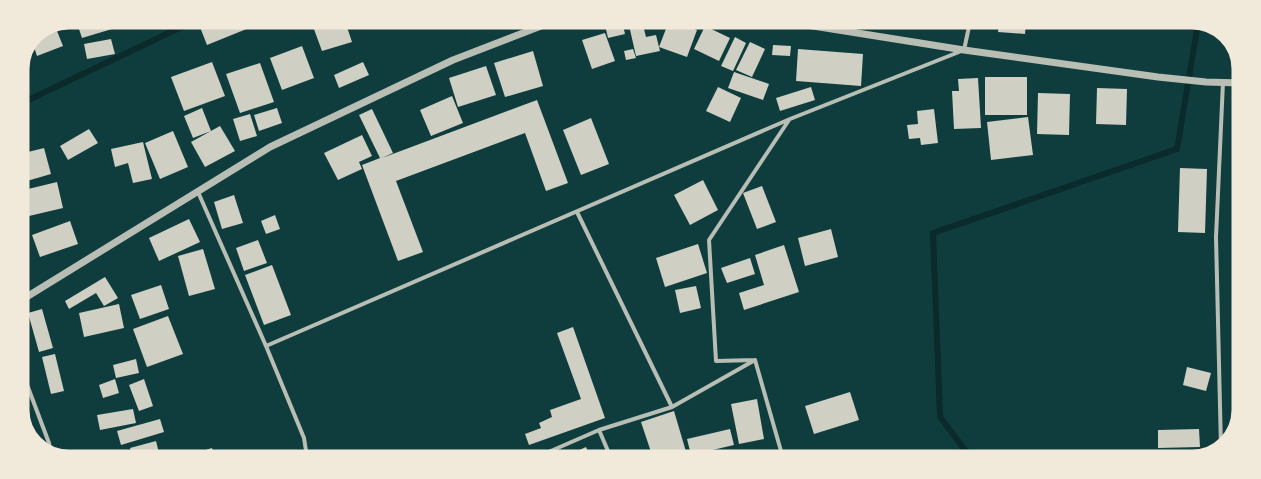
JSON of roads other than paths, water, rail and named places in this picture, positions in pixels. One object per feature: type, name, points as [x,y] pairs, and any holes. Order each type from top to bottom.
[{"type":"street","points":[[27,297],[277,144],[453,60],[538,27]]},
{"type":"street","points":[[819,27],[964,50],[1158,77],[1206,82],[1234,83]]},
{"type":"street","points":[[964,50],[969,27]]},
{"type":"street","points":[[266,346],[790,119],[964,50]]},
{"type":"street","points":[[1221,441],[1216,236],[1223,82]]},
{"type":"street","points":[[755,360],[716,361],[709,240],[790,119]]},
{"type":"street","points":[[198,192],[266,346],[304,438],[306,452]]},
{"type":"street","points":[[577,212],[672,407]]},
{"type":"street","points":[[548,452],[599,430],[672,407],[755,360]]},
{"type":"street","points":[[755,360],[781,452]]},
{"type":"street","points":[[27,385],[50,447]]},
{"type":"street","points":[[599,430],[608,452]]},
{"type":"waterway","points":[[27,101],[181,27]]},
{"type":"waterway","points":[[966,452],[940,417],[933,233],[1177,149],[1198,28]]}]
